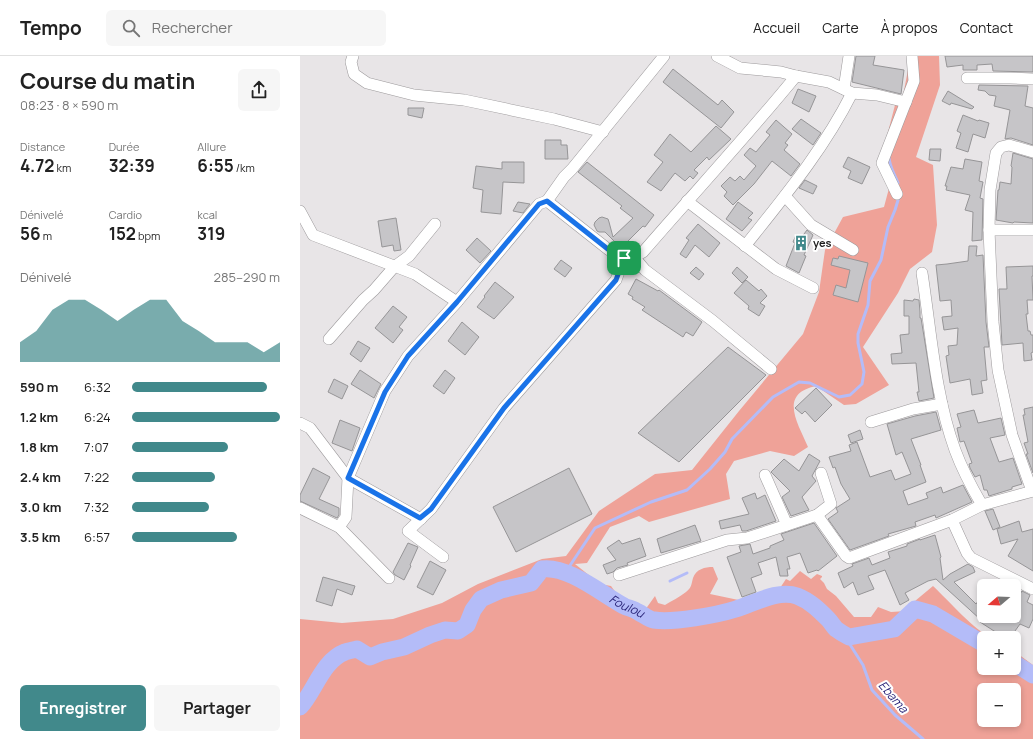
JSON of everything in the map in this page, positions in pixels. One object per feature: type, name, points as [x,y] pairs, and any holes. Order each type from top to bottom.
[{"type":"street","points":[[353,56],[351,62],[354,74],[367,83],[414,95],[464,100],[554,118],[603,132]]},
{"type":"street","points":[[339,527],[346,517],[348,478],[385,392],[408,356],[457,302],[539,204],[547,201],[564,177],[603,132],[664,56]]},
{"type":"street","points":[[717,56],[740,68],[781,72],[829,82],[848,91],[877,95],[906,102]]},
{"type":"street","points":[[745,246],[809,164],[839,119],[848,91],[849,56]]},
{"type":"street","points":[[897,194],[882,163],[914,81],[912,56]]},
{"type":"street","points":[[443,557],[408,531],[431,509],[504,408],[616,280],[629,258],[643,252],[757,124],[796,76]]},
{"type":"street","points":[[967,78],[1033,79]]},
{"type":"street","points":[[817,515],[846,556],[850,558],[952,520],[982,505],[1033,491],[1012,435],[998,370],[993,322],[989,230],[990,190],[996,153],[1001,147],[1009,145],[1033,152]]},
{"type":"street","points":[[785,196],[811,225],[853,250]]},
{"type":"street","points":[[547,201],[609,250],[629,258],[713,320],[771,369]]},
{"type":"street","points":[[687,201],[776,270],[813,288]]},
{"type":"street","points":[[300,211],[313,235],[415,274],[457,302]]},
{"type":"street","points":[[329,339],[394,267],[409,256],[435,224]]},
{"type":"street","points":[[989,230],[1033,230]]},
{"type":"street","points":[[922,273],[942,404],[955,451],[982,505]]},
{"type":"street","points":[[871,422],[913,409],[942,404]]},
{"type":"street","points":[[300,423],[310,428],[348,478],[420,518]]},
{"type":"street","points":[[619,575],[727,540],[746,538],[817,515],[831,504],[821,473]]},
{"type":"street","points":[[765,475],[787,525]]},
{"type":"street","points":[[300,508],[339,527],[389,578]]},
{"type":"street","points":[[952,520],[967,553],[971,558],[1033,589]]},
{"type":"shaded area","points":[[908,56],[939,56],[940,85],[916,157],[933,165],[937,225],[932,252],[910,269],[898,293],[863,347],[889,385],[856,404],[844,405],[816,386],[804,390],[797,396],[794,402],[794,410],[796,419],[808,447],[794,456],[770,451],[734,461],[726,474],[730,499],[649,522],[639,516],[610,527],[587,563],[575,564],[600,584],[611,586],[619,597],[645,610],[655,596],[658,603],[665,605],[681,596],[690,587],[696,572],[710,567],[713,567],[718,579],[710,594],[748,602],[762,598],[780,588],[786,579],[790,581],[800,571],[811,579],[817,574],[822,576],[820,579],[827,589],[836,596],[854,617],[871,617],[878,607],[891,612],[906,611],[915,601],[933,586],[981,631],[977,631],[977,675],[1021,675],[1021,656],[1033,665],[1033,739],[300,739],[300,619],[342,623],[393,619],[442,603],[478,584],[542,559],[566,556],[599,511],[655,474],[692,470],[803,334],[819,292],[825,250],[843,217],[884,207],[892,177],[881,159],[895,105],[901,106],[907,75]]},
{"type":"building","points":[[856,56],[875,56],[873,65],[904,70],[901,94],[852,82]]},
{"type":"building","points":[[945,56],[1033,56],[1033,72],[993,71],[992,64],[977,65],[977,70],[963,70],[963,65],[947,67]]},
{"type":"building","points":[[673,69],[718,105],[722,100],[734,112],[721,128],[663,82]]},
{"type":"building","points":[[979,85],[1028,86],[1025,106],[1033,108],[1033,145],[1011,138],[1005,139],[1010,110],[994,106],[996,96],[989,95],[985,91],[978,90]]},
{"type":"building","points":[[798,89],[816,96],[809,112],[792,103]]},
{"type":"building","points":[[948,91],[974,107],[972,109],[951,103],[950,105],[942,101]]},
{"type":"building","points":[[408,108],[424,108],[422,118],[408,115]]},
{"type":"building","points":[[963,115],[978,121],[989,123],[985,138],[973,134],[968,152],[956,148],[961,133],[957,131]]},
{"type":"building","points":[[801,119],[821,133],[813,145],[792,129]]},
{"type":"building","points":[[776,120],[792,134],[785,143],[788,145],[784,150],[800,164],[791,176],[772,161],[754,184],[733,205],[724,196],[727,192],[721,186],[730,177],[735,181],[740,176],[744,180],[756,166],[744,155],[750,148],[756,152],[770,135],[766,132]]},
{"type":"building","points":[[716,126],[731,139],[709,160],[707,157],[694,170],[698,173],[693,179],[690,176],[685,181],[675,173],[661,191],[647,182],[663,162],[654,155],[670,134],[691,152]]},
{"type":"building","points":[[545,140],[561,140],[561,145],[567,145],[568,159],[545,159]]},
{"type":"building","points":[[930,149],[941,149],[940,161],[929,160]]},
{"type":"building","points":[[1013,153],[1033,159],[1033,223],[1013,223],[996,220],[1000,182],[1011,184]]},
{"type":"building","points":[[848,157],[870,167],[862,184],[848,178],[851,171],[843,167]]},
{"type":"building","points":[[965,159],[982,162],[979,181],[983,182],[980,198],[983,199],[982,240],[972,241],[973,212],[965,210],[970,195],[946,190],[947,186],[945,186],[951,167],[963,169]]},
{"type":"building","points":[[502,162],[524,162],[524,183],[503,182],[501,214],[481,212],[483,190],[473,188],[476,166],[502,169]]},
{"type":"building","points":[[587,162],[654,215],[645,227],[643,226],[621,248],[605,232],[597,231],[594,225],[595,222],[602,217],[608,219],[613,237],[633,218],[620,208],[622,206],[578,172]]},
{"type":"building","points":[[805,180],[817,186],[813,194],[799,188]]},
{"type":"building","points":[[518,202],[530,204],[523,213],[513,211]]},
{"type":"building","points":[[738,202],[753,213],[748,218],[752,220],[742,231],[726,219]]},
{"type":"building","points":[[396,218],[401,250],[394,251],[393,245],[382,247],[378,221]]},
{"type":"building","points":[[698,224],[720,243],[709,257],[695,245],[686,258],[680,254],[689,240],[686,238]]},
{"type":"building","points":[[807,230],[813,235],[804,255],[806,256],[799,273],[786,266],[795,243],[793,242],[796,235],[801,238]]},
{"type":"building","points":[[477,238],[491,251],[480,263],[466,250]]},
{"type":"building","points":[[969,246],[977,246],[976,256],[983,255],[986,322],[989,347],[984,347],[987,380],[981,381],[983,393],[972,395],[970,379],[950,383],[946,356],[949,355],[948,346],[957,345],[958,328],[944,330],[942,317],[952,316],[951,300],[940,301],[936,265],[968,261]]},
{"type":"building","points":[[839,256],[868,263],[858,302],[833,295],[836,285],[846,288],[850,270],[831,265],[833,258],[838,259]]},
{"type":"building","points":[[561,260],[572,268],[565,277],[554,269]]},
{"type":"building","points":[[1033,266],[1033,300],[1027,300],[1028,314],[1026,314],[1028,331],[1030,331],[1031,335],[1033,335],[1033,352],[1031,353],[1032,360],[1024,361],[1023,343],[1002,345],[999,289],[1007,289],[1006,267]]},
{"type":"building","points":[[696,267],[704,274],[699,280],[690,273]]},
{"type":"building","points":[[737,267],[748,277],[742,283],[732,273]]},
{"type":"building","points":[[636,279],[658,291],[659,290],[702,322],[693,336],[686,332],[683,337],[642,310],[645,307],[632,299],[633,297],[628,294]]},
{"type":"building","points":[[746,280],[759,291],[761,289],[767,296],[760,303],[765,306],[759,316],[748,309],[749,306],[734,293]]},
{"type":"building","points":[[495,282],[514,297],[494,319],[477,307]]},
{"type":"building","points":[[914,299],[919,300],[920,318],[934,398],[919,401],[917,392],[919,392],[916,363],[892,364],[891,354],[902,353],[900,335],[909,334],[909,316],[904,316],[904,300],[913,301]]},
{"type":"building","points":[[393,306],[407,317],[399,327],[403,330],[393,343],[375,328]]},
{"type":"building","points":[[462,322],[479,337],[465,355],[448,341]]},
{"type":"building","points":[[358,341],[370,348],[361,362],[350,354]]},
{"type":"building","points":[[728,347],[766,375],[679,462],[638,433]]},
{"type":"building","points":[[360,370],[381,384],[374,398],[351,384]]},
{"type":"building","points":[[445,370],[455,378],[444,394],[433,386]]},
{"type":"building","points":[[334,379],[348,386],[342,399],[328,392]]},
{"type":"building","points":[[816,388],[832,405],[815,422],[805,411],[802,414],[795,408]]},
{"type":"building","points":[[1033,407],[1033,473],[1026,454],[1028,454],[1024,443],[1028,442],[1023,415],[1025,415],[1024,409]]},
{"type":"building","points":[[974,410],[978,423],[1001,418],[1005,435],[990,438],[999,462],[1013,458],[1022,484],[1012,487],[1012,489],[989,496],[987,490],[984,490],[980,475],[975,477],[970,468],[969,464],[972,463],[964,441],[960,442],[957,428],[961,427],[957,414]]},
{"type":"building","points":[[936,412],[941,430],[911,439],[926,482],[903,491],[908,505],[928,498],[926,493],[941,487],[943,493],[963,485],[972,502],[936,518],[935,515],[915,522],[916,526],[888,534],[889,536],[850,550],[828,519],[838,512],[836,508],[850,499],[841,484],[835,467],[833,468],[829,457],[851,451],[849,445],[857,442],[870,477],[891,470],[895,480],[911,474],[902,452],[896,455],[887,424]]},
{"type":"building","points":[[340,420],[360,428],[352,451],[332,443]]},
{"type":"building","points":[[860,430],[863,439],[851,443],[848,435]]},
{"type":"building","points":[[809,454],[820,461],[812,476],[816,481],[802,497],[809,510],[791,516],[782,497],[790,491],[771,472],[784,459],[799,471]]},
{"type":"building","points":[[313,468],[330,477],[319,499],[339,508],[339,515],[337,518],[300,501],[300,495]]},
{"type":"building","points":[[569,468],[592,514],[516,552],[493,507]]},
{"type":"building","points":[[755,493],[757,499],[765,495],[776,521],[746,531],[742,531],[740,525],[721,529],[719,521],[749,514],[742,498]]},
{"type":"building","points":[[993,509],[1000,527],[993,530],[985,511]]},
{"type":"building","points":[[1019,521],[1022,532],[1033,529],[1033,571],[1008,556],[1018,539],[1001,544],[997,529]]},
{"type":"building","points":[[814,523],[837,556],[818,571],[808,573],[800,553],[787,557],[790,569],[787,569],[788,576],[780,576],[776,557],[758,563],[762,574],[751,578],[756,592],[742,597],[727,557],[741,552],[739,546],[750,544],[753,554],[770,548],[770,546],[784,540],[781,534]]},
{"type":"building","points":[[695,525],[701,541],[661,553],[657,539]]},
{"type":"building","points":[[935,535],[941,557],[943,580],[950,574],[968,564],[973,567],[975,572],[954,582],[976,604],[977,603],[977,616],[936,579],[928,581],[905,593],[909,600],[900,605],[885,570],[868,576],[874,589],[858,595],[853,582],[844,588],[838,573],[853,566],[852,564],[869,558],[872,565],[890,558],[888,552]]},
{"type":"building","points":[[640,538],[646,556],[627,563],[628,565],[617,568],[613,572],[607,574],[603,565],[616,560],[607,548],[619,540],[622,544]]},
{"type":"building","points":[[408,543],[418,547],[404,580],[395,575],[393,572]]},
{"type":"building","points":[[430,561],[446,570],[433,595],[417,587]]},
{"type":"building","points":[[323,577],[355,586],[352,595],[337,589],[332,606],[316,601]]},
{"type":"building","points":[[1022,591],[1030,595],[1027,602],[1033,605],[1033,619],[1029,628],[1020,624],[1015,631],[994,631],[982,623],[1021,623],[1021,592]]},
{"type":"waterway","points":[[889,157],[891,167],[898,183]]},
{"type":"waterway","points":[[565,573],[595,528],[651,502],[687,490],[710,469],[725,452],[732,439],[773,397],[799,382],[810,383],[839,397],[850,395],[862,384],[864,372],[858,343],[858,334],[868,305],[870,281],[881,260],[888,227],[899,197]]},
{"type":"waterway","name":"Foulou","points":[[300,707],[330,662],[337,656],[357,649],[370,657],[382,652],[404,647],[445,630],[458,631],[467,625],[473,610],[481,599],[501,590],[531,583],[542,569],[562,571],[573,576],[624,606],[654,620],[662,621],[718,614],[766,598],[782,594],[790,594],[802,598],[810,603],[818,609],[836,629],[849,637],[894,629],[915,609],[933,614],[977,640]]},
{"type":"waterway","points":[[670,581],[687,573]]},
{"type":"waterway","name":"Ebama","points":[[849,637],[849,643],[863,665],[872,690],[895,715],[923,739]]},
{"type":"waterway","name":"Foulou","points":[[1021,667],[1033,675]]},
{"type":"place","name":"yes","points":[[801,243]]},
{"type":"route","points":[[547,201],[609,250],[624,258],[616,280],[504,408],[431,509],[420,518],[348,478],[385,392],[408,356],[457,302],[539,204],[547,201]]}]
